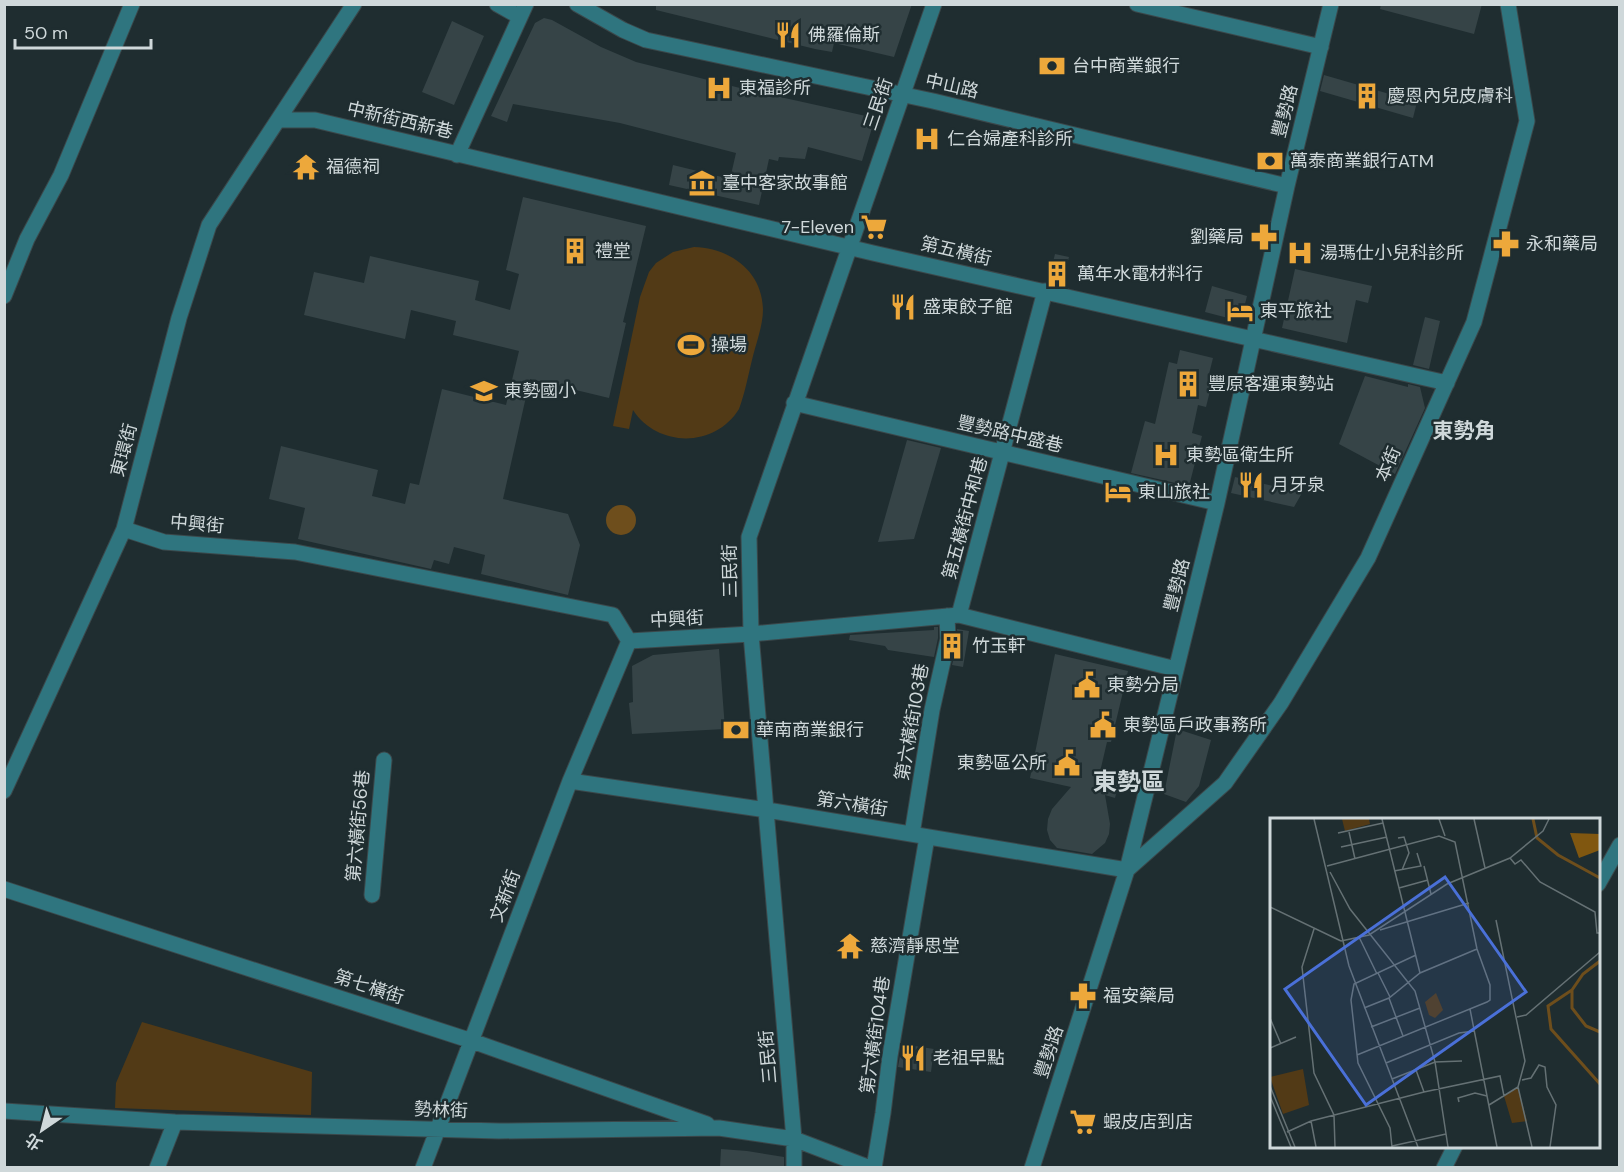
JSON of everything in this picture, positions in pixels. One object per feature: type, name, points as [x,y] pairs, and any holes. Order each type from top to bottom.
[{"type":"street","points":[[4,296],[27,239],[61,175],[132,4]]},
{"type":"street","name":"東環街","points":[[4,791],[124,529],[179,318],[209,225],[354,4]]},
{"type":"street","points":[[497,4],[523,11]]},
{"type":"street","name":"中山路","points":[[577,4],[646,40],[902,94],[1287,186]]},
{"type":"street","name":"三民街","points":[[794,1167],[794,1139],[751,634],[749,537],[934,4]]},
{"type":"street","points":[[1137,4],[1321,47]]},
{"type":"street","name":"豐勢路","points":[[1032,1167],[1127,870],[1217,503],[1287,186],[1331,4]]},
{"type":"street","name":"本街","points":[[1127,870],[1225,783],[1281,703],[1368,558],[1474,322],[1527,121],[1508,4]]},
{"type":"street","name":"中新街西新巷","points":[[279,120],[315,120],[457,155],[523,11]]},
{"type":"street","name":"第五橫街","points":[[457,155],[850,247],[1447,382]]},
{"type":"street","name":"第五橫街中和巷","points":[[953,616],[1003,453],[1045,291]]},
{"type":"street","name":"豐勢路中盛巷","points":[[794,403],[1217,503]]},
{"type":"street","name":"中興街","points":[[124,529],[164,542],[295,552],[613,615],[629,641],[751,634],[953,616],[1176,669]]},
{"type":"street","name":"第六橫街103巷","points":[[920,836],[932,710],[953,616]]},
{"type":"street","name":"文新街","points":[[423,1167],[570,781],[629,641]]},
{"type":"street","name":"第六橫街56巷","points":[[372,895],[384,760]]},
{"type":"street","name":"第六橫街","points":[[570,781],[767,810],[1127,870]]},
{"type":"street","name":"第六橫街104巷","points":[[872,1167],[884,1113],[920,836]]},
{"type":"street","points":[[1600,882],[1620,845]]},
{"type":"street","name":"第七橫街","points":[[4,889],[472,1041],[718,1128]]},
{"type":"street","name":"勢林街","points":[[4,1111],[175,1122],[437,1130],[718,1128],[794,1139],[872,1167]]},
{"type":"street","points":[[158,1167],[175,1122]]},
{"type":"street","points":[[1444,1167],[1454,1148]]},
{"type":"shaded area","points":[[694,247],[720,252],[742,264],[757,283],[761,295],[762,322],[739,409],[729,422],[716,431],[702,436],[671,437],[644,422],[633,410],[629,429],[613,426],[640,297],[649,272],[656,263],[673,252]]},
{"type":"shaded area","points":[[621,505],[632,509],[636,520],[632,531],[621,535],[610,531],[606,520],[610,509]]},
{"type":"shaded area","points":[[142,1022],[312,1072],[311,1115],[115,1108],[116,1083]]},
{"type":"building","points":[[656,4],[912,4],[894,57],[834,43],[832,52],[815,49],[656,10]]},
{"type":"building","points":[[1381,4],[1482,4],[1474,34],[1380,9]]},
{"type":"building","points":[[544,18],[636,62],[875,118],[862,161],[808,147],[805,159],[779,157],[778,161],[769,159],[759,205],[669,185],[673,165],[730,179],[736,153],[620,123],[513,104],[507,122],[491,116],[535,23]]},
{"type":"building","points":[[452,21],[484,36],[454,105],[422,92]]},
{"type":"building","name":"慶恩內兒皮膚科","points":[[1324,75],[1417,102],[1413,118],[1320,91]]},
{"type":"building","points":[[523,197],[646,226],[623,322],[626,323],[609,398],[530,379],[503,499],[568,514],[580,545],[568,595],[481,574],[485,555],[454,547],[449,564],[434,560],[431,569],[298,539],[305,508],[269,499],[281,446],[378,470],[372,496],[405,504],[410,483],[419,485],[442,389],[506,405],[519,351],[453,335],[456,321],[411,310],[405,339],[304,315],[314,272],[364,283],[370,256],[479,281],[475,300],[510,310],[519,274],[506,270]]},
{"type":"building","name":"萬年水電材料行","points":[[1055,254],[1069,257],[1061,286],[1048,282]]},
{"type":"building","points":[[1295,269],[1372,286],[1368,303],[1356,300],[1347,343],[1282,328]]},
{"type":"building","points":[[1212,286],[1247,296],[1244,308],[1238,314],[1228,318],[1205,312]]},
{"type":"building","points":[[1425,317],[1440,321],[1429,369],[1413,365]]},
{"type":"building","points":[[1180,350],[1213,358],[1209,374],[1214,375],[1206,407],[1198,405],[1192,433],[1202,436],[1189,486],[1131,473],[1145,421],[1155,424],[1169,362],[1177,364]]},
{"type":"building","points":[[1365,376],[1408,387],[1408,384],[1420,387],[1425,408],[1395,474],[1339,444]]},
{"type":"building","points":[[907,440],[941,448],[914,539],[878,542]]},
{"type":"building","name":"月牙泉","points":[[1235,477],[1302,493],[1294,507],[1231,493]]},
{"type":"building","points":[[934,627],[938,627],[938,638],[934,657],[888,650],[885,646],[849,640],[850,635],[934,630]]},
{"type":"building","points":[[957,629],[969,631],[963,667],[952,665],[958,641]]},
{"type":"building","points":[[719,649],[725,729],[632,734],[629,703],[633,702],[632,666],[653,655]]},
{"type":"building","points":[[1055,654],[1128,671],[1111,742],[1107,742],[1100,772],[1120,778],[1115,798],[1105,795],[1110,824],[1109,834],[1105,843],[1092,854],[1057,848],[1050,840],[1047,830],[1048,819],[1052,809],[1071,787],[1030,778]]},
{"type":"building","points":[[1177,729],[1211,740],[1199,786],[1186,802],[1164,794]]},
{"type":"building","name":"老祖早點","points":[[902,1044],[934,1049],[931,1072],[898,1067]]},
{"type":"building","points":[[721,1149],[784,1157],[784,1167],[720,1167]]},
{"type":"place","name":"佛羅倫斯","points":[[788,35]]},
{"type":"place","name":"台中商業銀行","points":[[1052,66]]},
{"type":"place","name":"東福診所","points":[[719,88]]},
{"type":"place","name":"慶恩內兒皮膚科","points":[[1367,96]]},
{"type":"place","name":"仁合婦產科診所","points":[[927,139]]},
{"type":"place","name":"萬泰商業銀行ATM","points":[[1270,161]]},
{"type":"place","name":"福德祠","points":[[306,167]]},
{"type":"place","name":"臺中客家故事館","points":[[702,183]]},
{"type":"place","name":"7-Eleven","points":[[874,227]]},
{"type":"place","name":"劉藥局","points":[[1264,237]]},
{"type":"place","name":"永和藥局","points":[[1506,244]]},
{"type":"place","name":"禮堂","points":[[575,251]]},
{"type":"place","name":"湯瑪仕小兒科診所","points":[[1300,253]]},
{"type":"place","name":"萬年水電材料行","points":[[1057,274]]},
{"type":"place","name":"盛東餃子館","points":[[903,307]]},
{"type":"place","name":"東平旅社","points":[[1240,311]]},
{"type":"place","name":"操場","points":[[691,345]]},
{"type":"place","name":"豐原客運東勢站","points":[[1188,384]]},
{"type":"place","name":"東勢國小","points":[[484,391]]},
{"type":"place","name":"東勢區衛生所","points":[[1166,455]]},
{"type":"place","name":"月牙泉","points":[[1251,485]]},
{"type":"place","name":"東山旅社","points":[[1118,492]]},
{"type":"place","name":"竹玉軒","points":[[952,646]]},
{"type":"place","name":"東勢分局","points":[[1087,685]]},
{"type":"place","name":"東勢區戶政事務所","points":[[1103,725]]},
{"type":"place","name":"華南商業銀行","points":[[736,730]]},
{"type":"place","name":"東勢區公所","points":[[1067,763]]},
{"type":"place","name":"慈濟靜思堂","points":[[850,946]]},
{"type":"place","name":"福安藥局","points":[[1083,996]]},
{"type":"place","name":"老祖早點","points":[[913,1058]]},
{"type":"place","name":"蝦皮店到店","points":[[1083,1122]]},
{"type":"district","name":"東勢角","points":[[1464,431]]},
{"type":"district","name":"東勢區","points":[[1129,781]]}]
